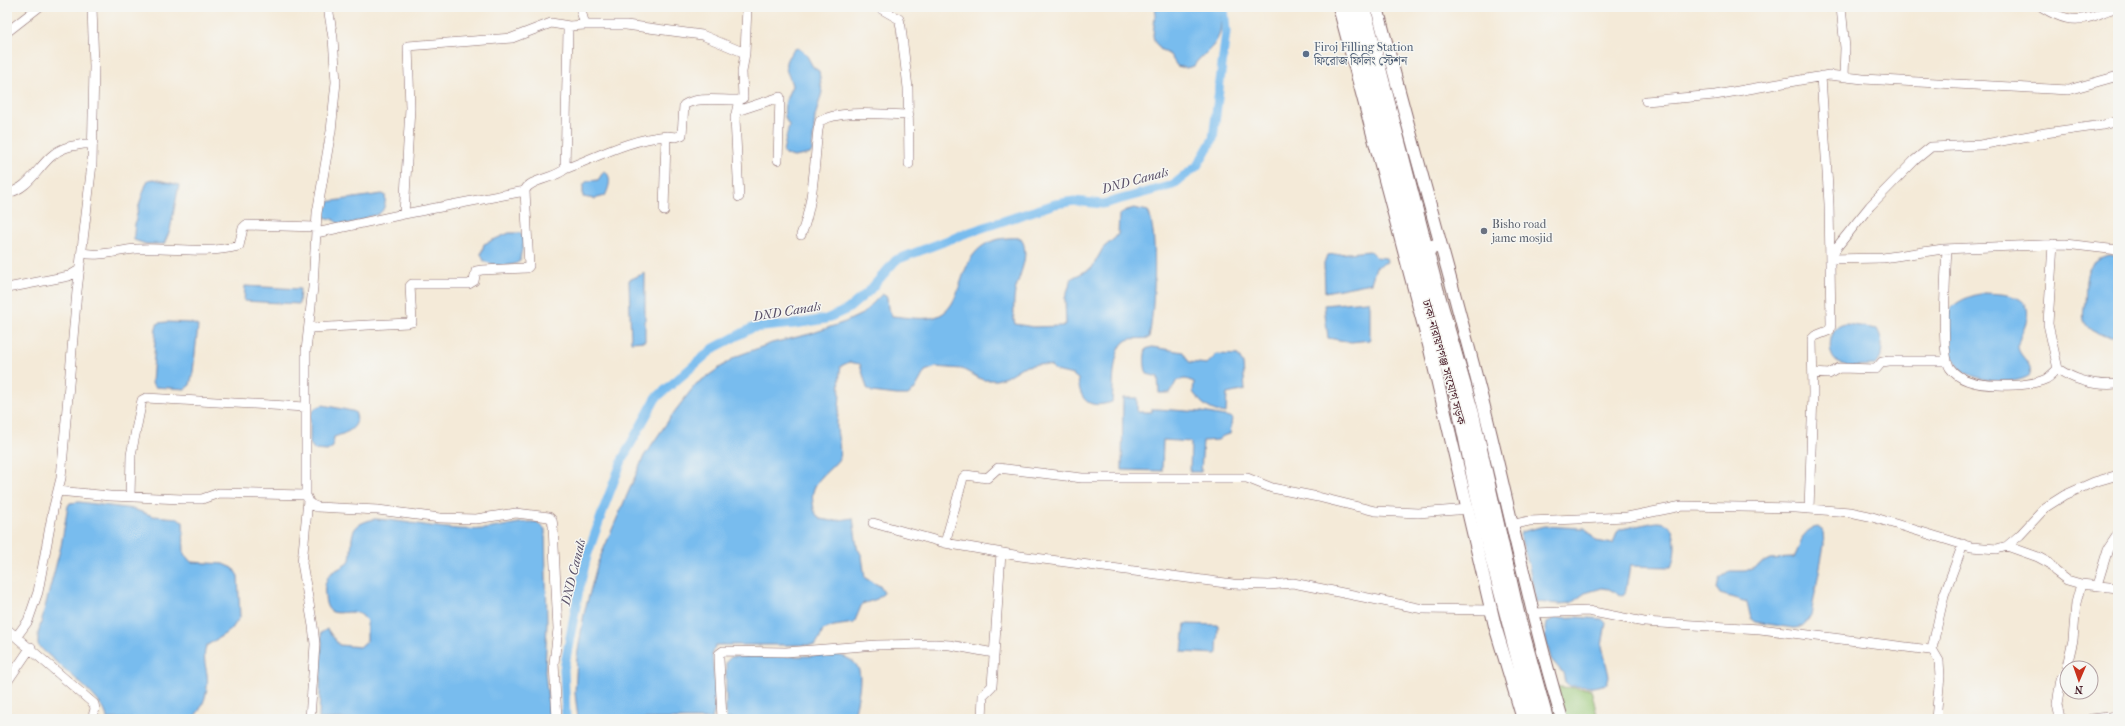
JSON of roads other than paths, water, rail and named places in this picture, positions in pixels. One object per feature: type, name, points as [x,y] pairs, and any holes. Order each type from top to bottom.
[{"type":"main road","name":"ঢাকা-নারায়ণগঞ্জ সংযোগ সড়ক","points":[[1350,7],[1396,204],[1425,296],[1434,343],[1456,397],[1485,530],[1534,719]]},
{"type":"main road","name":"ঢাকা-নারায়ণগঞ্জ সংযোগ সড়ক","points":[[1363,7],[1408,154],[1433,247],[1518,617],[1546,719]]},
{"type":"street","points":[[7,32],[39,7]]},
{"type":"street","points":[[17,636],[28,621],[38,592],[62,472],[79,270],[90,183],[93,143],[92,7]]},
{"type":"street","points":[[310,719],[315,644],[302,563],[307,497],[305,407],[306,367],[316,230],[336,82],[333,38],[328,7]]},
{"type":"street","points":[[580,7],[585,25]]},
{"type":"street","points":[[310,328],[408,324],[412,322],[410,286],[412,284],[470,284],[474,281],[476,271],[527,268],[529,266],[529,253],[525,191],[530,183],[553,176],[565,169],[625,144],[651,137],[676,137],[682,135],[684,105],[689,102],[738,100],[743,98],[742,72],[745,53],[747,7]]},
{"type":"street","points":[[878,7],[898,19],[901,27],[909,116],[909,164]]},
{"type":"street","points":[[1339,7],[1396,204]]},
{"type":"street","points":[[1377,7],[1408,154]]},
{"type":"street","points":[[1841,7],[1845,48],[1844,76]]},
{"type":"street","points":[[2042,7],[2056,16],[2069,20],[2081,20],[2118,8]]},
{"type":"street","points":[[404,214],[410,108],[408,46],[512,38],[543,24],[551,23],[569,26],[626,25],[702,35],[745,53]]},
{"type":"street","points":[[565,169],[569,26]]},
{"type":"street","points":[[1809,509],[1813,373],[1812,339],[1815,336],[1830,330],[1831,324],[1829,204],[1821,76]]},
{"type":"street","points":[[1646,101],[1715,95],[1821,76],[1844,76],[1863,79],[2068,90],[2118,76]]},
{"type":"street","points":[[737,111],[780,97],[778,160]]},
{"type":"street","points":[[738,100],[737,111],[734,118],[739,196]]},
{"type":"street","points":[[801,235],[805,226],[810,197],[820,121],[827,117],[846,115],[909,116]]},
{"type":"street","points":[[1830,259],[1851,228],[1875,201],[1915,160],[1931,147],[1980,145],[2045,133],[2103,125],[2118,121]]},
{"type":"street","points":[[664,211],[667,136]]},
{"type":"street","points":[[7,193],[24,185],[53,155],[64,148],[93,143]]},
{"type":"street","points":[[82,253],[98,255],[136,249],[178,251],[222,249],[239,246],[243,228],[246,225],[316,230],[525,191]]},
{"type":"street","points":[[1830,259],[1883,258],[1947,249],[2053,244],[2087,245],[2118,250]]},
{"type":"street","points":[[2053,244],[2048,324],[2050,340],[2058,369],[2073,379],[2091,383],[2118,384]]},
{"type":"street","points":[[1433,247],[1484,408],[1533,613],[1562,719]]},
{"type":"street","points":[[1947,249],[1945,313],[1946,361],[1951,369],[1961,377],[1982,385],[2025,383],[2046,378],[2058,369]]},
{"type":"street","points":[[7,288],[68,276],[79,270]]},
{"type":"street","points":[[1434,343],[1491,610],[1523,719]]},
{"type":"street","points":[[1813,373],[1829,374],[1839,368],[1876,369],[1882,362],[1946,361]]},
{"type":"street","points":[[130,497],[133,444],[142,400],[146,398],[305,407]]},
{"type":"street","points":[[944,543],[963,478],[966,475],[986,478],[998,468],[1082,478],[1247,478],[1272,488],[1335,500],[1375,511],[1418,513],[1469,510]]},
{"type":"street","points":[[1511,525],[1534,521],[1627,517],[1682,506],[1809,509],[1850,512],[1870,516],[1988,550],[2007,546],[2020,535],[2046,507],[2078,489],[2118,475]]},
{"type":"street","points":[[58,491],[130,497],[197,499],[219,494],[307,497]]},
{"type":"street","points":[[307,497],[313,506],[317,507],[378,510],[427,517],[476,518],[516,514],[549,517],[552,520],[553,526],[558,629],[554,663],[557,719]]},
{"type":"street","points":[[873,523],[944,543],[1001,553],[1218,582],[1250,585],[1293,583],[1423,609],[1491,610]]},
{"type":"street","points":[[2097,585],[2108,549],[2118,534]]},
{"type":"street","points":[[1936,719],[1940,676],[1939,661],[1932,649],[1944,595],[1963,544]]},
{"type":"street","points":[[2007,546],[2038,557],[2049,563],[2055,571],[2067,580],[2081,584],[2118,588]]},
{"type":"street","points":[[982,719],[983,695],[992,686],[1001,553]]},
{"type":"street","points":[[2062,719],[2060,718],[2057,704],[2061,679],[2068,663],[2073,640],[2076,603],[2081,584]]},
{"type":"street","points":[[1533,613],[1588,611],[1644,622],[1760,629],[1918,649],[1932,649]]},
{"type":"street","points":[[7,629],[31,648],[94,704],[95,709],[92,719]]},
{"type":"street","points":[[722,719],[719,654],[723,651],[786,652],[877,645],[935,644],[950,645],[994,653]]},
{"type":"street","points":[[7,682],[31,648]]},
{"type":"street","points":[[2091,719],[2118,716]]},
{"type":"water","points":[[1156,7],[1220,7],[1221,25],[1219,36],[1194,66],[1186,68],[1177,66],[1170,55],[1160,49],[1154,41],[1153,35]]},
{"type":"water","points":[[798,48],[806,54],[813,67],[819,71],[822,92],[815,117],[812,151],[810,154],[794,157],[786,155],[783,151],[789,125],[784,111],[792,86],[786,64],[792,52]]},
{"type":"water","points":[[604,171],[609,176],[609,186],[605,196],[594,199],[583,197],[583,186],[587,181],[598,180]]},
{"type":"water","points":[[154,179],[179,185],[170,230],[164,244],[146,244],[134,240],[136,218],[143,193],[148,180]]},
{"type":"water","points":[[382,194],[385,195],[385,205],[382,211],[377,215],[345,224],[323,217],[322,209],[326,202]]},
{"type":"water","points":[[1134,208],[1148,211],[1154,237],[1154,292],[1151,326],[1149,338],[1130,339],[1124,342],[1119,349],[1116,357],[1112,402],[1098,405],[1088,402],[1081,393],[1078,379],[1073,375],[1056,371],[1051,366],[1038,364],[1022,367],[1006,377],[996,380],[983,380],[962,369],[936,367],[925,371],[915,389],[908,395],[872,392],[867,388],[860,364],[849,362],[841,366],[840,402],[837,425],[840,446],[839,459],[820,478],[814,489],[813,505],[816,514],[820,519],[832,521],[853,518],[857,547],[862,556],[865,578],[880,586],[884,593],[877,599],[862,604],[854,623],[834,626],[823,630],[815,645],[716,645],[712,652],[716,704],[712,719],[578,719],[575,693],[577,657],[584,614],[598,562],[644,456],[675,411],[696,384],[737,356],[772,343],[810,334],[845,322],[862,314],[882,294],[887,297],[888,308],[892,316],[921,318],[938,316],[948,308],[955,297],[965,270],[972,257],[982,246],[998,239],[1021,238],[1024,244],[1025,258],[1014,295],[1015,324],[1033,327],[1062,326],[1066,324],[1065,298],[1072,278],[1092,268],[1103,248],[1118,234],[1119,216],[1124,211]]},
{"type":"water","points":[[509,233],[521,233],[523,236],[520,261],[512,265],[502,266],[484,261],[481,254],[484,244]]},
{"type":"water","points":[[1370,251],[1376,257],[1386,258],[1387,262],[1376,267],[1371,283],[1325,292],[1324,263],[1327,255]]},
{"type":"water","points":[[2108,255],[2118,256],[2118,337],[2093,331],[2087,326],[2083,317],[2086,280],[2089,268],[2099,258]]},
{"type":"water","points":[[645,273],[645,341],[631,342],[629,280]]},
{"type":"water","points":[[245,286],[300,289],[299,304],[244,301]]},
{"type":"water","points":[[1984,293],[2014,296],[2025,304],[2027,318],[2019,340],[2018,348],[2030,367],[2030,375],[2023,379],[2014,381],[1993,381],[1973,376],[1964,372],[1958,367],[1952,357],[1947,324],[1948,314],[1955,304],[1966,298]]},
{"type":"water","points":[[1369,302],[1370,306],[1370,340],[1351,342],[1328,338],[1324,305]]},
{"type":"water","points":[[158,323],[191,323],[198,326],[193,372],[190,385],[185,389],[155,387],[152,383],[156,328]]},
{"type":"water","points":[[1847,324],[1877,329],[1881,338],[1882,347],[1880,356],[1875,365],[1843,365],[1832,356],[1830,346],[1832,335],[1839,326]]},
{"type":"water","points":[[1152,347],[1183,352],[1189,362],[1207,364],[1217,354],[1238,355],[1243,364],[1245,390],[1227,394],[1226,413],[1216,411],[1203,404],[1193,392],[1194,382],[1186,379],[1177,380],[1170,393],[1159,393],[1158,377],[1147,374],[1145,368],[1146,349]]},
{"type":"water","points":[[1123,398],[1137,398],[1137,412],[1152,412],[1152,409],[1157,409],[1202,412],[1230,417],[1232,418],[1230,434],[1223,436],[1218,440],[1203,441],[1201,472],[1190,472],[1191,442],[1163,440],[1162,471],[1122,470]]},
{"type":"water","points":[[323,405],[355,412],[357,418],[355,426],[352,429],[334,437],[333,447],[327,451],[315,450],[310,444],[310,416],[315,408]]},
{"type":"water","points":[[79,502],[133,509],[153,516],[178,518],[183,522],[184,554],[191,562],[224,564],[233,568],[238,576],[240,617],[231,630],[206,646],[204,657],[207,674],[205,699],[196,715],[191,719],[107,719],[105,711],[89,691],[38,645],[38,634],[61,546],[68,506],[70,503]]},
{"type":"water","points":[[375,519],[471,530],[524,522],[537,522],[545,529],[547,622],[545,672],[550,719],[319,719],[322,643],[321,633],[327,629],[339,645],[360,647],[367,641],[367,621],[361,615],[354,612],[337,613],[329,609],[326,604],[325,583],[330,574],[348,563],[350,560],[352,538],[355,528]]},
{"type":"water","points":[[1656,522],[1667,524],[1674,534],[1675,549],[1671,567],[1630,566],[1625,594],[1622,596],[1609,589],[1602,588],[1585,593],[1571,603],[1560,604],[1536,602],[1529,566],[1520,536],[1521,532],[1544,526],[1585,528],[1596,541],[1613,544],[1617,532],[1621,529]]},
{"type":"water","points":[[1818,527],[1823,531],[1824,545],[1811,615],[1802,626],[1793,628],[1755,622],[1751,619],[1747,602],[1720,594],[1717,589],[1719,579],[1730,571],[1745,571],[1770,559],[1794,558],[1805,534],[1812,528]]},
{"type":"water","points":[[1575,617],[1602,619],[1606,623],[1602,646],[1609,676],[1607,684],[1593,687],[1570,686],[1565,682],[1563,673],[1551,659],[1545,636],[1547,622],[1555,618]]},
{"type":"water","points":[[1185,624],[1218,625],[1217,654],[1182,652]]},
{"type":"water","points":[[834,654],[855,663],[860,674],[855,719],[726,719],[726,662],[731,657],[810,656]]},
{"type":"waterway","name":"DND Canals","points":[[566,719],[564,669],[587,556],[623,458],[656,398],[714,348],[752,328],[826,319],[848,309],[869,291],[896,260],[964,234],[1055,204],[1074,201],[1103,204],[1173,185],[1197,166],[1213,139],[1226,32],[1224,7]]},
{"type":"place","name":"Firoj Filling Station ফিরোজ ফিলিং স্টেশন","points":[[1306,54]]},
{"type":"place","name":"Bisho road jame mosjid","points":[[1484,231]]}]
